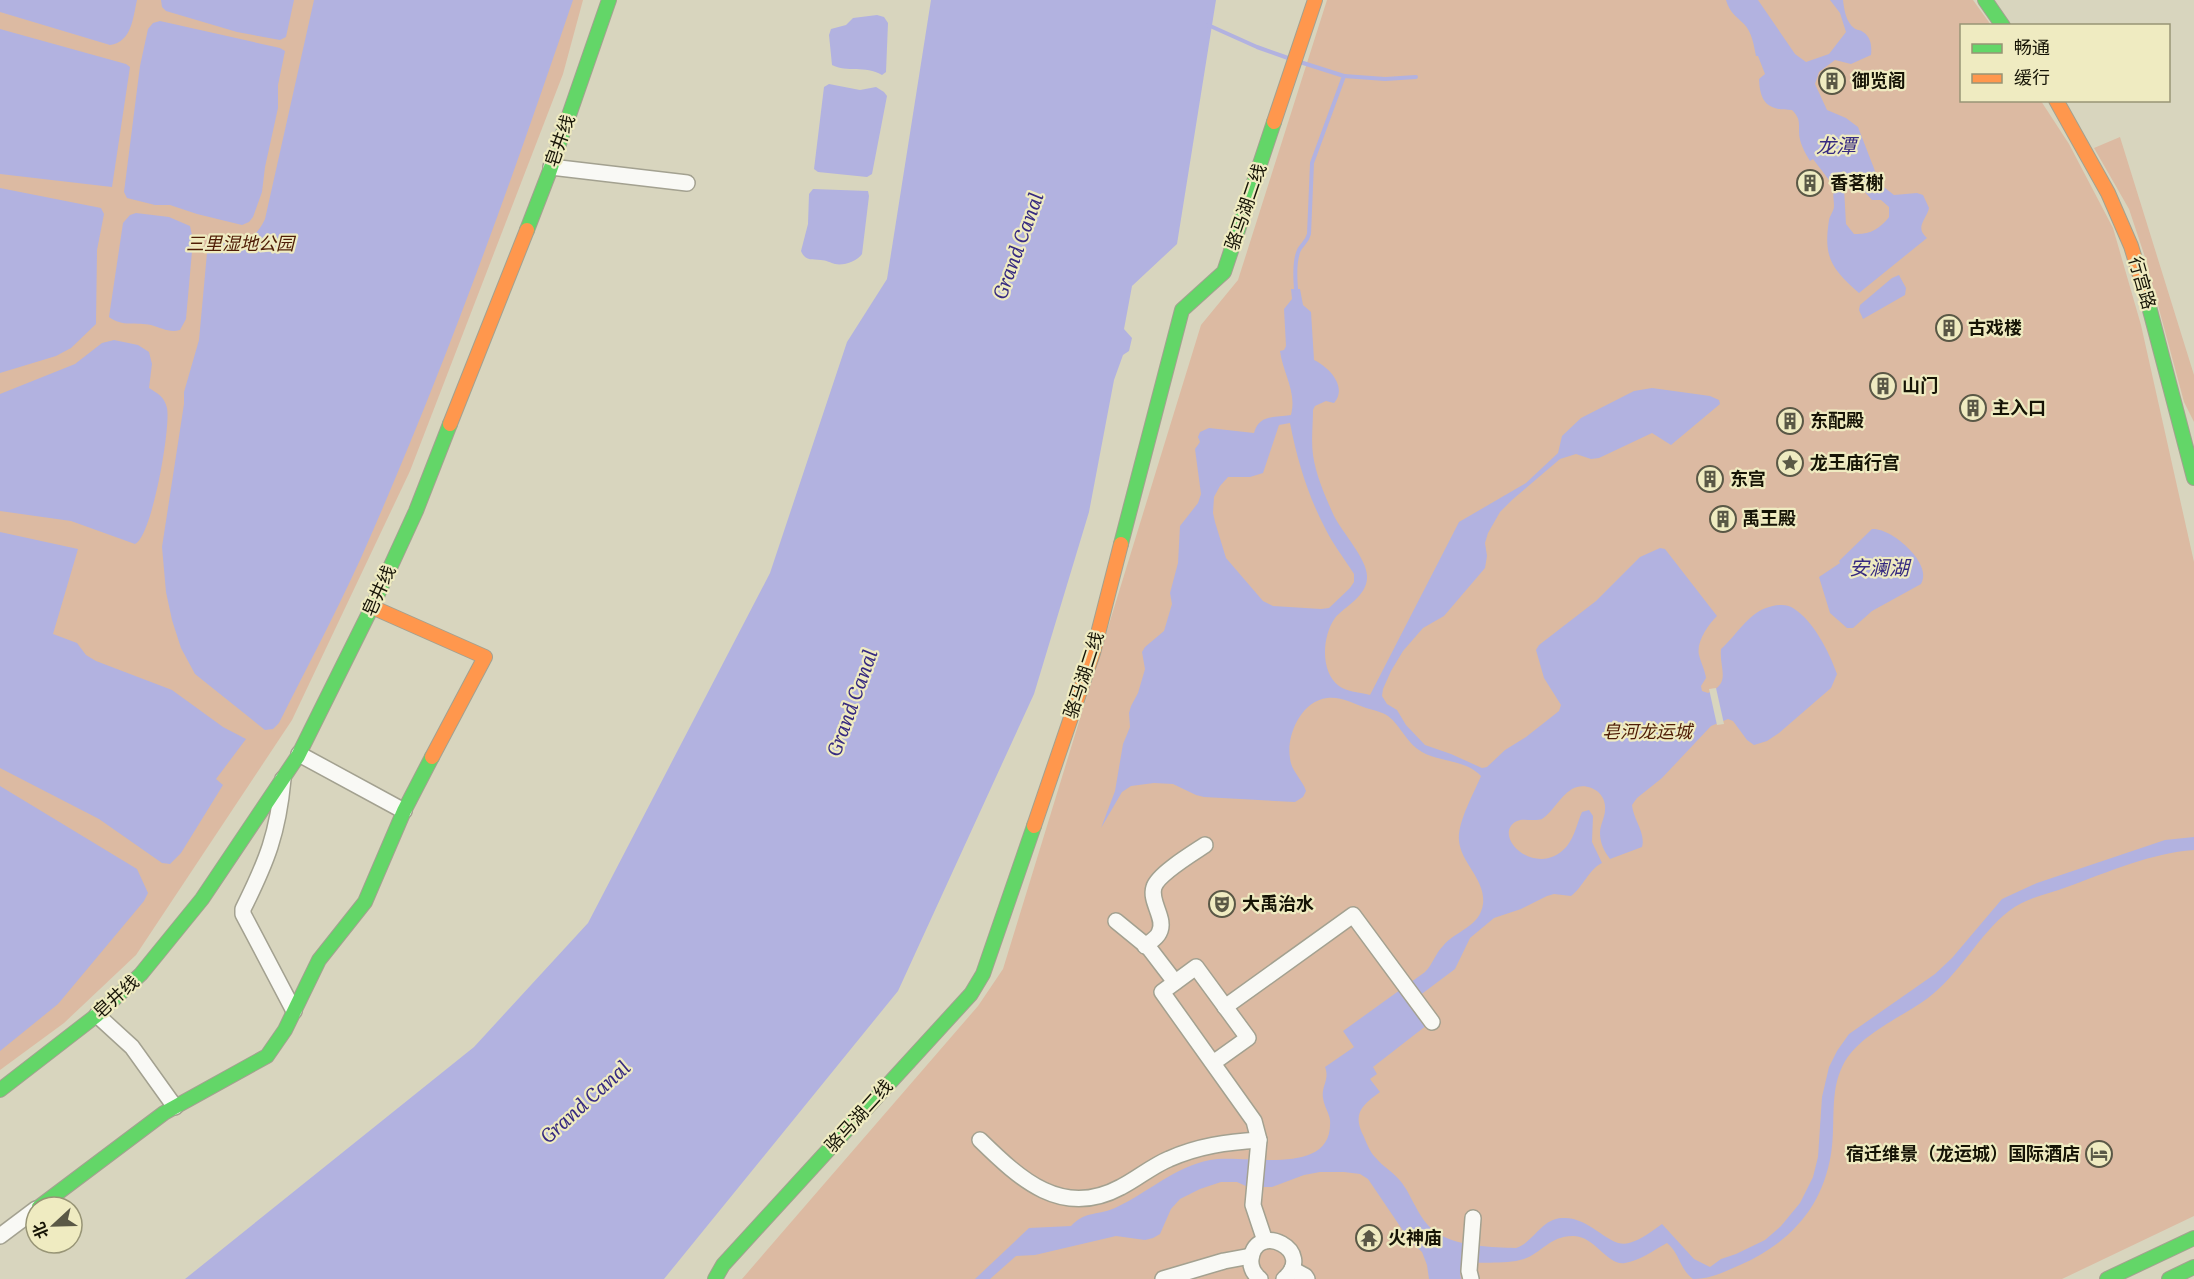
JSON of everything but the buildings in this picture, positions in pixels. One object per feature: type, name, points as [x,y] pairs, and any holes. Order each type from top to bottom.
[{"type":"street","name":"皂井线","points":[[0,1090],[97,1015],[141,974],[202,899],[299,754],[372,607],[416,511],[551,167],[609,0]]},
{"type":"street","name":"骆马湖二线","points":[[715,1279],[723,1264],[970,994],[983,974],[1093,653],[1182,310],[1188,302],[1212,285],[1224,272],[1315,0]]},
{"type":"street","points":[[1985,0],[2002,24]]},
{"type":"street","name":"行宫路","points":[[2057,102],[2108,193],[2131,246],[2194,478]]},
{"type":"street","points":[[551,167],[687,183]]},
{"type":"street","points":[[2178,415],[2194,444]]},
{"type":"street","points":[[55,1195],[175,1107],[267,1056],[285,1030],[319,960],[365,902],[405,811],[485,657],[372,607]]},
{"type":"street","points":[[299,754],[405,811]]},
{"type":"street","points":[[283,779],[280,814],[274,839],[267,861],[243,909],[243,914],[294,1011]]},
{"type":"street","points":[[1146,946],[1159,934],[1161,926],[1153,888],[1165,874],[1205,845]]},
{"type":"street","points":[[1225,1007],[1353,915],[1432,1022]]},
{"type":"street","points":[[1116,921],[1146,946],[1175,982]]},
{"type":"street","points":[[1214,1063],[1248,1038],[1196,967],[1162,992],[1250,1115],[1259,1134],[1253,1205],[1265,1241]]},
{"type":"street","points":[[97,1015],[132,1047],[175,1107]]},
{"type":"street","points":[[980,1140],[1008,1168],[1034,1187],[1056,1195],[1074,1198],[1105,1194],[1121,1188],[1167,1159],[1197,1149],[1221,1143],[1259,1140]]},
{"type":"street","points":[[0,1236],[24,1218]]},
{"type":"street","points":[[1471,1279],[1469,1271],[1473,1218]]},
{"type":"street","points":[[2107,1279],[2194,1238]]},
{"type":"street","points":[[1260,1279],[1252,1270],[1251,1256],[1254,1249],[1265,1241],[1279,1241],[1290,1249],[1293,1262],[1288,1274],[1305,1276],[1307,1279]]},
{"type":"street","points":[[1163,1279],[1224,1261],[1251,1256]]},
{"type":"street","points":[[2169,1279],[2194,1267]]},
{"type":"green space","name":"三里湿地公园","points":[[0,0],[583,0],[563,74],[410,471],[292,720],[136,955],[64,1023],[0,1070]]},
{"type":"green space","name":"皂河龙运城","points":[[1327,0],[1973,0],[1990,24],[1960,24],[1960,102],[2042,102],[2069,144],[2113,228],[2141,325],[2194,562],[2194,1216],[2062,1279],[742,1279],[978,1006],[1003,969],[1201,325],[1238,280]]},
{"type":"green space","points":[[2120,137],[2194,375],[2194,422],[2184,402],[2145,257],[2129,209],[2094,148]]},
{"type":"water","points":[[0,0],[137,0],[127,34],[117,43],[110,45],[0,12]]},
{"type":"water","points":[[161,0],[294,0],[286,37],[280,40],[237,32],[166,11],[162,7]]},
{"type":"water","points":[[314,0],[573,0],[473,283],[390,491],[331,622],[279,723],[273,729],[265,730],[195,674],[181,648],[172,620],[166,592],[162,547],[184,392],[199,340],[208,242],[223,236],[245,238],[252,236],[259,230],[265,219]]},
{"type":"water","name":"Grand Canal","points":[[931,0],[1216,0],[1177,244],[1132,286],[1124,329],[1132,338],[1129,351],[1123,355],[1114,380],[1089,512],[1034,694],[898,991],[664,1279],[185,1279],[474,1047],[588,923],[770,573],[847,342],[887,279]]},
{"type":"water","name":"龙潭","points":[[1726,0],[1758,0],[1795,54],[1806,62],[1829,54],[1846,32],[1840,13],[1830,0],[1843,0],[1849,22],[1854,28],[1866,34],[1869,39],[1871,55],[1851,64],[1835,60],[1819,72],[1815,84],[1827,110],[1846,118],[1858,127],[1880,184],[1894,195],[1917,193],[1923,195],[1929,208],[1921,227],[1927,238],[1859,293],[1836,269],[1829,253],[1827,233],[1834,208],[1835,188],[1813,159],[1810,161],[1806,154],[1800,140],[1795,113],[1792,110],[1772,107],[1764,100],[1759,79],[1765,74],[1756,56],[1751,35],[1747,27],[1733,14]],"holes":[[[1857,179],[1864,184],[1864,191],[1872,200],[1881,200],[1889,207],[1889,217],[1874,230],[1854,234],[1846,224],[1844,188],[1848,183]]]},
{"type":"water","points":[[877,15],[884,17],[888,23],[886,72],[882,75],[869,70],[844,69],[832,65],[829,35],[831,29],[846,25],[853,18]]},
{"type":"water","points":[[160,21],[285,51],[278,85],[278,108],[262,192],[253,217],[242,225],[170,205],[155,205],[127,198],[124,192],[140,66],[148,29],[153,23]]},
{"type":"water","points":[[0,29],[130,67],[112,187],[0,174]]},
{"type":"water","points":[[829,84],[860,90],[876,87],[887,96],[872,174],[867,177],[818,172],[814,169],[824,87]]},
{"type":"water","points":[[0,188],[101,208],[104,214],[97,250],[96,324],[71,348],[56,356],[0,373]]},
{"type":"water","points":[[813,189],[868,191],[862,254],[854,261],[835,264],[809,259],[801,251],[808,224],[809,194]]},
{"type":"water","points":[[136,213],[169,217],[190,226],[193,240],[186,319],[180,330],[169,331],[151,325],[124,323],[109,317],[123,223],[130,215]]},
{"type":"water","points":[[1899,275],[1906,288],[1905,295],[1863,319],[1859,310],[1860,305],[1892,278]]},
{"type":"water","points":[[1291,289],[1300,289],[1303,305],[1311,312],[1314,360],[1331,372],[1338,384],[1338,397],[1334,403],[1326,401],[1315,406],[1313,410],[1314,463],[1334,516],[1359,554],[1367,576],[1360,595],[1335,618],[1327,634],[1326,663],[1333,680],[1339,686],[1370,695],[1459,522],[1526,483],[1558,453],[1562,436],[1581,418],[1634,391],[1652,388],[1710,396],[1719,400],[1720,404],[1671,445],[1652,433],[1599,458],[1591,459],[1576,454],[1560,459],[1512,500],[1500,512],[1488,533],[1485,543],[1487,556],[1485,568],[1444,616],[1423,628],[1403,651],[1383,689],[1382,696],[1387,704],[1397,710],[1406,725],[1425,745],[1482,768],[1487,767],[1505,750],[1559,711],[1561,705],[1544,678],[1536,650],[1539,645],[1596,601],[1640,557],[1660,548],[1665,549],[1717,616],[1699,645],[1699,655],[1706,678],[1701,686],[1702,691],[1708,693],[1720,685],[1723,675],[1721,649],[1753,615],[1776,605],[1790,606],[1808,621],[1830,656],[1837,674],[1831,688],[1767,741],[1754,745],[1747,740],[1733,721],[1728,719],[1711,726],[1662,778],[1637,798],[1632,805],[1641,831],[1642,847],[1610,859],[1600,837],[1605,810],[1603,798],[1595,790],[1584,786],[1567,792],[1542,819],[1518,821],[1509,829],[1509,837],[1514,846],[1532,858],[1543,859],[1555,855],[1567,846],[1582,812],[1589,810],[1593,816],[1592,842],[1602,863],[1593,869],[1571,896],[1554,894],[1547,896],[1521,909],[1494,918],[1470,938],[1455,969],[1411,1002],[1427,1025],[1373,1067],[1377,1074],[1370,1079],[1380,1092],[1363,1106],[1359,1116],[1360,1129],[1372,1153],[1399,1179],[1427,1224],[1439,1234],[1466,1244],[1516,1248],[1528,1241],[1548,1222],[1562,1218],[1582,1222],[1622,1244],[1638,1240],[1662,1224],[1694,1259],[1710,1267],[1721,1259],[1765,1240],[1781,1226],[1800,1203],[1813,1177],[1818,1157],[1822,1097],[1829,1067],[1849,1034],[1935,974],[1952,958],[2002,899],[2037,883],[2165,840],[2194,837],[2194,850],[2162,855],[2130,864],[2015,907],[1998,920],[1950,978],[1928,998],[1881,1027],[1859,1045],[1850,1054],[1839,1075],[1834,1097],[1831,1154],[1827,1174],[1811,1207],[1801,1222],[1774,1246],[1723,1273],[1693,1279],[1685,1271],[1667,1243],[1636,1260],[1619,1263],[1589,1241],[1574,1236],[1551,1242],[1520,1260],[1469,1263],[1463,1266],[1460,1273],[1461,1279],[1429,1279],[1422,1252],[1410,1241],[1368,1179],[1360,1174],[1320,1172],[1304,1175],[1272,1187],[1248,1187],[1237,1182],[1221,1182],[1180,1199],[1171,1209],[1160,1234],[1153,1238],[1145,1240],[1116,1236],[1035,1255],[1016,1256],[990,1279],[975,1279],[1029,1228],[1071,1226],[1087,1215],[1110,1210],[1129,1201],[1173,1174],[1197,1163],[1225,1159],[1284,1160],[1302,1157],[1318,1150],[1327,1138],[1330,1120],[1323,1098],[1327,1076],[1325,1067],[1354,1047],[1343,1031],[1425,972],[1443,946],[1472,923],[1481,912],[1483,895],[1481,887],[1464,857],[1459,834],[1463,817],[1481,776],[1468,767],[1422,752],[1386,715],[1342,699],[1327,698],[1318,701],[1310,706],[1297,721],[1290,740],[1290,758],[1292,767],[1306,791],[1303,797],[1295,802],[1204,797],[1173,784],[1154,783],[1131,786],[1122,792],[1101,828],[1115,791],[1123,744],[1130,727],[1129,713],[1145,669],[1142,652],[1164,631],[1172,604],[1170,593],[1178,563],[1180,526],[1198,503],[1201,494],[1195,449],[1200,442],[1198,437],[1200,432],[1209,428],[1254,433],[1263,420],[1291,415],[1291,390],[1280,351],[1286,346],[1284,309],[1292,299]],"holes":[[[1290,423],[1312,501],[1331,538],[1354,574],[1354,582],[1350,588],[1329,608],[1273,606],[1263,601],[1226,558],[1213,513],[1214,497],[1228,477],[1250,477],[1263,473],[1279,425]]]},
{"type":"water","points":[[114,340],[138,345],[149,352],[152,364],[149,388],[162,398],[167,408],[166,436],[159,480],[148,522],[141,537],[135,544],[71,521],[0,511],[0,394],[75,364],[102,343]]},
{"type":"water","name":"安澜湖","points":[[1872,529],[1890,534],[1908,548],[1922,567],[1921,584],[1872,611],[1853,628],[1847,628],[1830,613],[1819,577],[1840,563],[1839,561]]},
{"type":"water","points":[[0,532],[78,549],[53,634],[77,643],[86,655],[96,661],[172,690],[223,727],[246,739],[216,779],[223,785],[181,853],[170,864],[162,863],[99,819],[0,768]]},
{"type":"water","points":[[0,786],[137,869],[148,893],[144,901],[58,1004],[0,1051]]},
{"type":"pier","points":[[1716,688],[1724,724],[1717,725],[1709,689]]},
{"type":"waterway","points":[[1208,25],[1288,58]]},
{"type":"waterway","points":[[1296,289],[1296,259],[1309,234],[1312,163],[1344,76],[1300,62]]},
{"type":"waterway","points":[[1344,76],[1385,79],[1416,77]]},
{"type":"traffic: fast","points":[[527,230],[609,0]]},
{"type":"traffic: fast","points":[[1985,0],[2002,24]]},
{"type":"traffic: fast","points":[[1121,544],[1182,310],[1224,272],[1274,122]]},
{"type":"traffic: fast","points":[[2146,295],[2194,478]]},
{"type":"traffic: fast","points":[[0,1090],[97,1015],[141,974],[202,899],[298,756],[372,607],[416,511],[450,424]]},
{"type":"traffic: fast","points":[[55,1195],[164,1113],[267,1056],[285,1030],[319,960],[365,902],[404,811],[432,757]]},
{"type":"traffic: fast","points":[[715,1279],[723,1265],[971,994],[983,974],[1034,826]]},
{"type":"traffic: fast","points":[[2107,1279],[2194,1238]]},
{"type":"traffic: fast","points":[[2169,1279],[2194,1267]]},
{"type":"traffic: slow","points":[[1274,122],[1315,0]]},
{"type":"traffic: slow","points":[[2057,102],[2108,193],[2131,246],[2146,295]]},
{"type":"traffic: slow","points":[[450,424],[527,230]]},
{"type":"traffic: slow","points":[[1034,826],[1093,653],[1121,544]]},
{"type":"traffic: slow","points":[[372,607],[485,657],[432,757]]},
{"type":"place","name":"御览阁","points":[[1832,81]]},
{"type":"place","name":"香茗榭","points":[[1810,183]]},
{"type":"place","name":"古戏楼","points":[[1949,328]]},
{"type":"place","name":"山门","points":[[1883,386]]},
{"type":"place","name":"主入口","points":[[1973,408]]},
{"type":"place","name":"东配殿","points":[[1790,421]]},
{"type":"place","name":"龙王庙行宫","points":[[1790,463]]},
{"type":"place","name":"东宫","points":[[1710,479]]},
{"type":"place","name":"禹王殿","points":[[1723,519]]},
{"type":"place","name":"大禹治水","points":[[1222,904]]},
{"type":"place","name":"宿迁维景（龙运城）国际酒店","points":[[2099,1154]]},
{"type":"place","name":"火神庙","points":[[1369,1238]]}]
